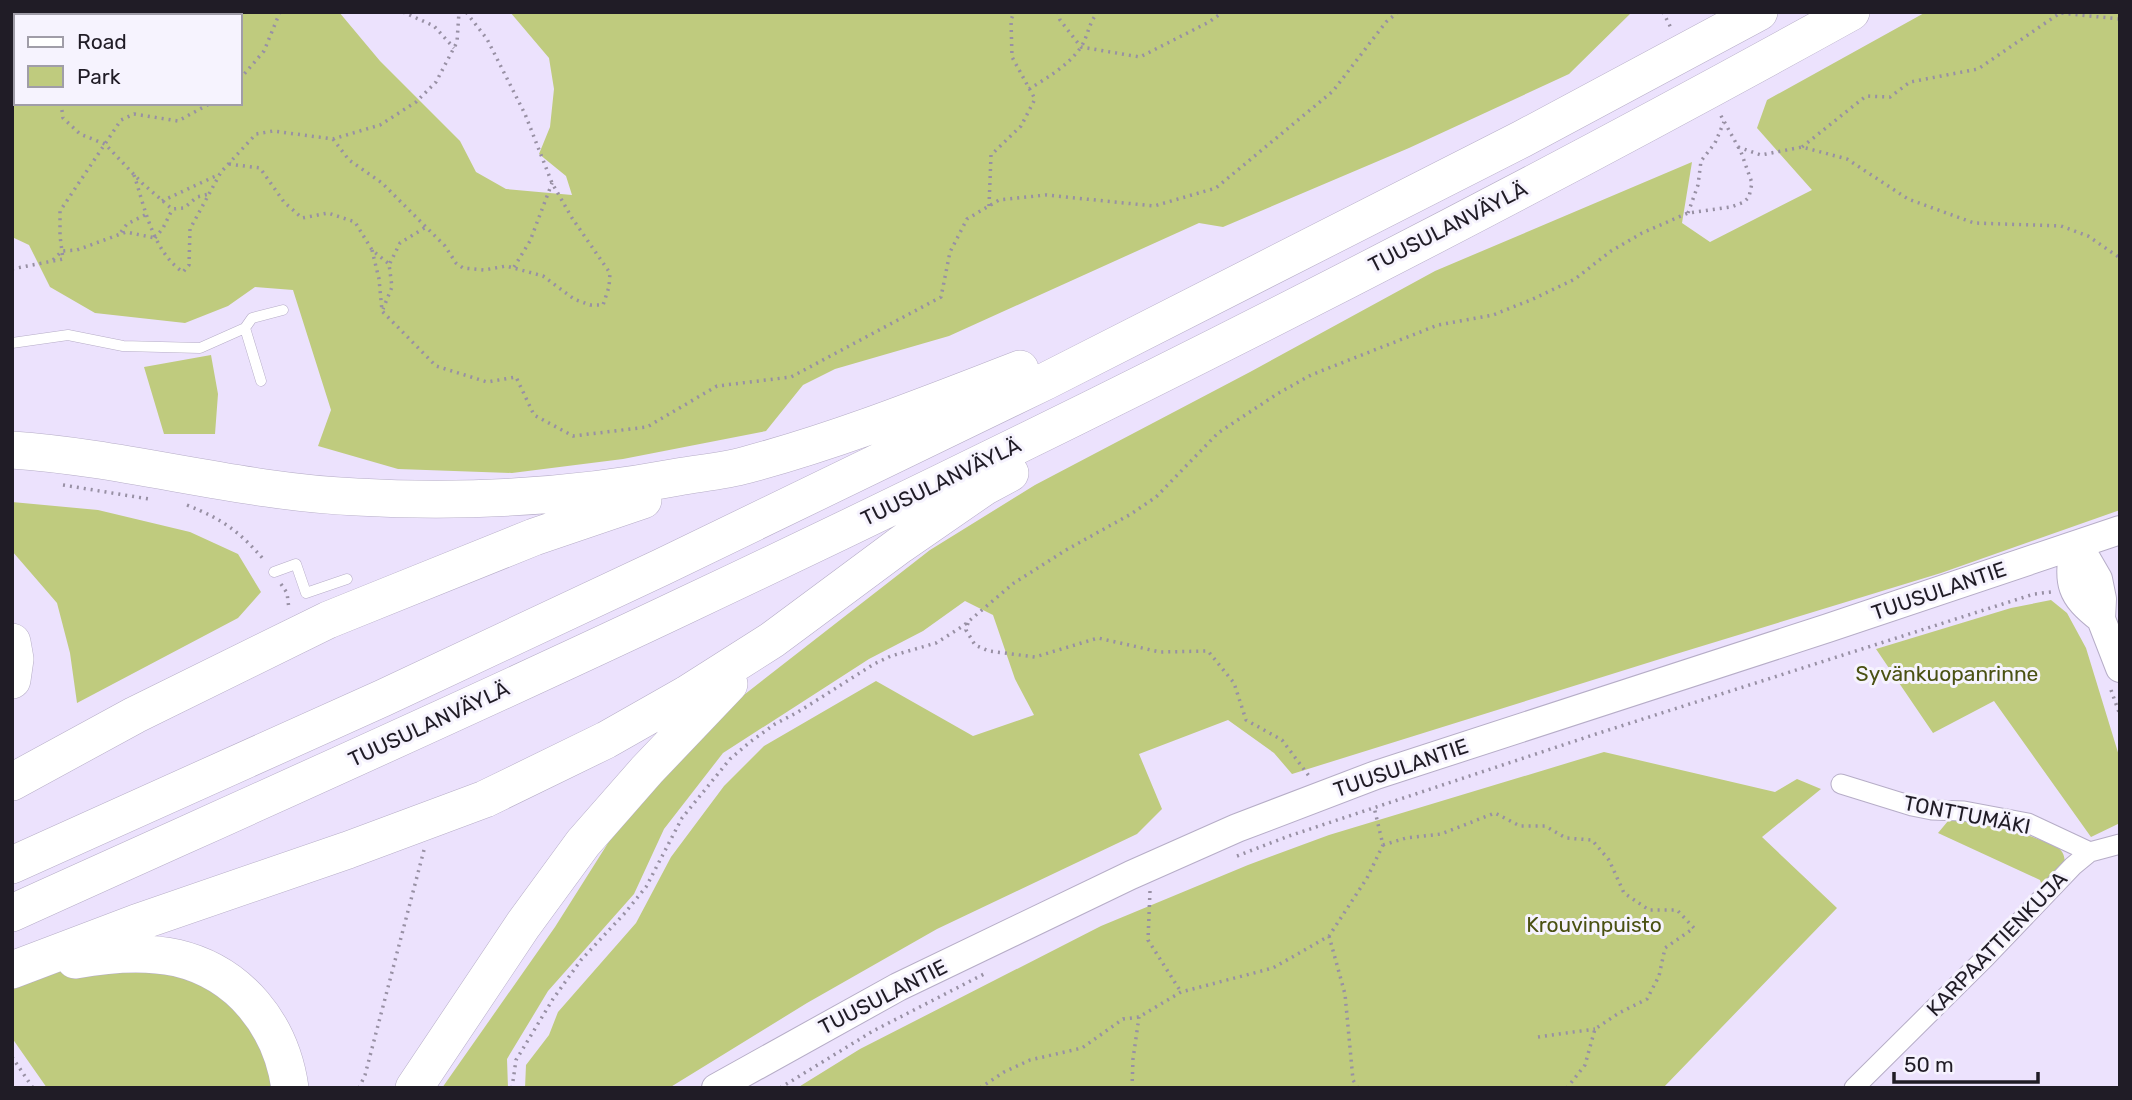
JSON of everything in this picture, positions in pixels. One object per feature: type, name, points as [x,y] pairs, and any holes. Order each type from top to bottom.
[{"type":"highway","name":"TUUSULANVÄYLÄ","points":[[12,865],[395,692],[1033,387],[1522,139],[1759,12]]},
{"type":"highway","name":"TUUSULANVÄYLÄ","points":[[12,912],[397,739],[684,606],[1068,421],[1541,179],[1851,12]]},
{"type":"highway","points":[[12,782],[135,715],[328,620],[534,537],[744,466],[843,436],[1210,296]]},
{"type":"highway","points":[[12,971],[136,923],[348,850],[485,799],[606,740],[687,694],[772,640],[900,545],[984,487],[1062,444],[1220,344]]},
{"type":"highway","points":[[12,450],[269,489],[356,497],[430,499],[551,496],[744,466]]},
{"type":"highway","points":[[414,1088],[523,925],[583,843],[709,704],[772,640]]},
{"type":"highway","points":[[12,642],[15,659],[12,680]]},
{"type":"highway","points":[[12,971],[94,957],[134,954],[176,958],[210,969],[241,991],[265,1018],[281,1050],[290,1088]]},
{"type":"main road","name":"TUUSULANTIE","points":[[716,1088],[898,987],[1237,828],[1376,775],[2120,530]]},
{"type":"main road","points":[[2074,546],[2087,560],[2098,579],[2102,599],[2101,619],[2120,668]]},
{"type":"street","name":"TONTTUMÄKI","points":[[1841,785],[1912,806],[1964,811],[2028,823],[2091,852]]},
{"type":"street","name":"KARPAATTIENKUJA","points":[[1854,1088],[2073,866],[2091,852],[2120,844]]},
{"type":"lane","points":[[12,342],[68,335],[123,346],[200,348],[245,328],[252,318],[283,310]]},
{"type":"lane","points":[[245,328],[261,381]]},
{"type":"lane","points":[[274,572],[296,564],[306,593],[347,579]]},
{"type":"path","points":[[242,77],[264,51],[280,12]]},
{"type":"path","points":[[403,12],[434,26],[454,48]]},
{"type":"path","points":[[134,175],[155,238],[175,267],[183,272],[189,265],[190,229],[220,174],[256,134],[273,131],[333,139],[380,125],[416,102],[436,82],[459,33],[459,12]]},
{"type":"path","points":[[333,139],[349,160],[382,183],[445,246],[456,263],[463,268],[514,268],[542,276],[574,299],[590,305],[603,305],[609,288],[610,274],[552,183],[520,103],[487,39],[467,12]]},
{"type":"path","points":[[989,206],[991,155],[1021,126],[1035,99],[1012,57],[1011,20],[1014,12]]},
{"type":"path","points":[[1058,12],[1060,20],[1081,47],[1140,57],[1209,22],[1223,12]]},
{"type":"path","points":[[1030,89],[1057,71],[1081,47],[1090,21],[1098,12]]},
{"type":"path","points":[[229,164],[260,168],[284,202],[302,218],[328,213],[355,222],[372,250],[379,279],[382,311],[436,366],[487,382],[516,377],[534,415],[573,436],[647,426],[717,386],[791,377],[940,297],[950,252],[967,219],[999,200],[1046,195],[1154,206],[1216,188],[1333,91],[1386,22],[1398,12]]},
{"type":"path","points":[[1663,12],[1672,30]]},
{"type":"path","points":[[1802,147],[1866,96],[1890,97],[1910,82],[1978,69],[2060,13],[2120,19]]},
{"type":"path","points":[[61,105],[63,118],[71,126],[80,134],[105,144],[172,209],[184,208],[197,197],[209,194]]},
{"type":"path","points":[[62,251],[60,211],[121,120],[134,114],[178,121],[207,105]]},
{"type":"path","points":[[512,1088],[516,1060],[553,999],[581,960],[646,887],[681,818],[730,760],[750,742],[874,664],[891,656],[936,643],[969,621],[1014,583],[1156,497],[1218,433],[1311,375],[1438,325],[1493,315],[1555,290],[1642,233],[1688,213],[1731,207],[1749,197],[1752,183],[1738,147],[1716,106]]},
{"type":"path","points":[[1688,213],[1698,185],[1701,161],[1715,143],[1724,122]]},
{"type":"path","points":[[1738,147],[1761,155],[1802,147],[1847,159],[1908,199],[1974,223],[2061,226],[2088,236],[2120,258]]},
{"type":"path","points":[[162,201],[220,174]]},
{"type":"path","points":[[514,268],[530,241],[552,183]]},
{"type":"path","points":[[155,238],[172,209]]},
{"type":"path","points":[[120,234],[128,224],[147,214]]},
{"type":"path","points":[[382,311],[392,287],[389,264],[400,243],[426,227]]},
{"type":"path","points":[[12,269],[51,261],[62,251],[77,250],[126,232],[155,238]]},
{"type":"path","points":[[372,250],[389,264]]},
{"type":"path","points":[[56,484],[160,500]]},
{"type":"path","points":[[186,504],[216,517],[246,538],[274,572],[287,593],[289,616]]},
{"type":"path","points":[[1228,859],[1374,807],[1635,721],[2034,594],[2055,592]]},
{"type":"path","points":[[969,621],[966,630],[975,645],[989,651],[1035,657],[1098,638],[1160,652],[1208,651],[1234,683],[1246,720],[1282,740],[1309,776],[1329,793]]},
{"type":"path","points":[[980,1088],[1030,1059],[1082,1048],[1123,1019],[1139,1017],[1181,992],[1273,968],[1329,936],[1367,878],[1383,845],[1374,807]]},
{"type":"path","points":[[1383,845],[1406,838],[1441,834],[1495,813],[1520,826],[1545,826],[1566,838],[1592,840],[1609,860],[1624,893],[1649,910],[1677,910],[1694,928],[1665,948],[1659,976],[1647,999],[1595,1029],[1538,1037]]},
{"type":"path","points":[[359,1088],[365,1075],[425,846]]},
{"type":"path","points":[[1138,897],[1158,887]]},
{"type":"path","points":[[1150,891],[1148,940],[1181,992]]},
{"type":"path","points":[[1329,936],[1345,994],[1353,1080],[1358,1088]]},
{"type":"path","points":[[780,1088],[873,1031],[997,967]]},
{"type":"path","points":[[1132,1088],[1139,1017]]},
{"type":"path","points":[[1567,1088],[1585,1065],[1595,1029]]},
{"type":"path","points":[[12,1057],[33,1088]]},
{"type":"green space","points":[[339,12],[380,61],[460,141],[476,172],[506,189],[572,195],[566,176],[539,154],[550,127],[554,89],[549,58],[510,12],[1632,12],[1569,74],[1409,148],[1223,227],[1199,223],[949,336],[835,369],[803,385],[766,431],[623,459],[512,473],[398,469],[318,446],[331,410],[293,290],[255,287],[228,306],[185,323],[95,313],[50,287],[29,245],[12,237],[12,77],[14,76],[14,105],[242,105],[242,14],[35,14]]},
{"type":"green space","points":[[1926,12],[2120,12],[2120,510],[1941,573],[1292,774],[1274,753],[1228,720],[1139,754],[1162,809],[1137,834],[937,929],[807,1003],[669,1088],[525,1088],[526,1065],[549,1035],[558,1012],[636,923],[671,857],[724,786],[764,746],[876,681],[973,736],[1034,715],[1015,679],[993,615],[965,601],[923,631],[869,659],[723,753],[664,829],[634,894],[548,991],[507,1059],[508,1088],[442,1088],[555,927],[615,832],[731,705],[930,550],[1035,485],[1435,271],[1692,162],[1682,223],[1710,242],[1812,190],[1757,128],[1767,100]]},
{"type":"green space","points":[[211,355],[218,394],[215,434],[164,434],[144,367]]},
{"type":"green space","points":[[12,502],[98,510],[190,532],[238,554],[261,592],[238,618],[77,703],[70,653],[57,603],[12,551]]},
{"type":"green space","name":"Syvänkuopanrinne","points":[[2051,600],[2067,613],[2086,648],[2120,759],[2120,823],[2091,837],[1994,701],[1933,733],[1876,649],[2011,608]]},
{"type":"green space","name":"Krouvinpuisto","points":[[1604,752],[1775,792],[1797,779],[1821,789],[1762,837],[1837,908],[1663,1088],[797,1088],[860,1049],[1101,926],[1248,865],[1329,835]]},
{"type":"green space","points":[[1960,820],[2011,829],[2054,845],[2062,852],[2065,862],[2042,886],[2040,880],[1938,833],[1948,821]]},
{"type":"green space","points":[[98,965],[169,966],[252,1015],[282,1088],[47,1088],[12,1038],[12,981],[38,973]]}]
